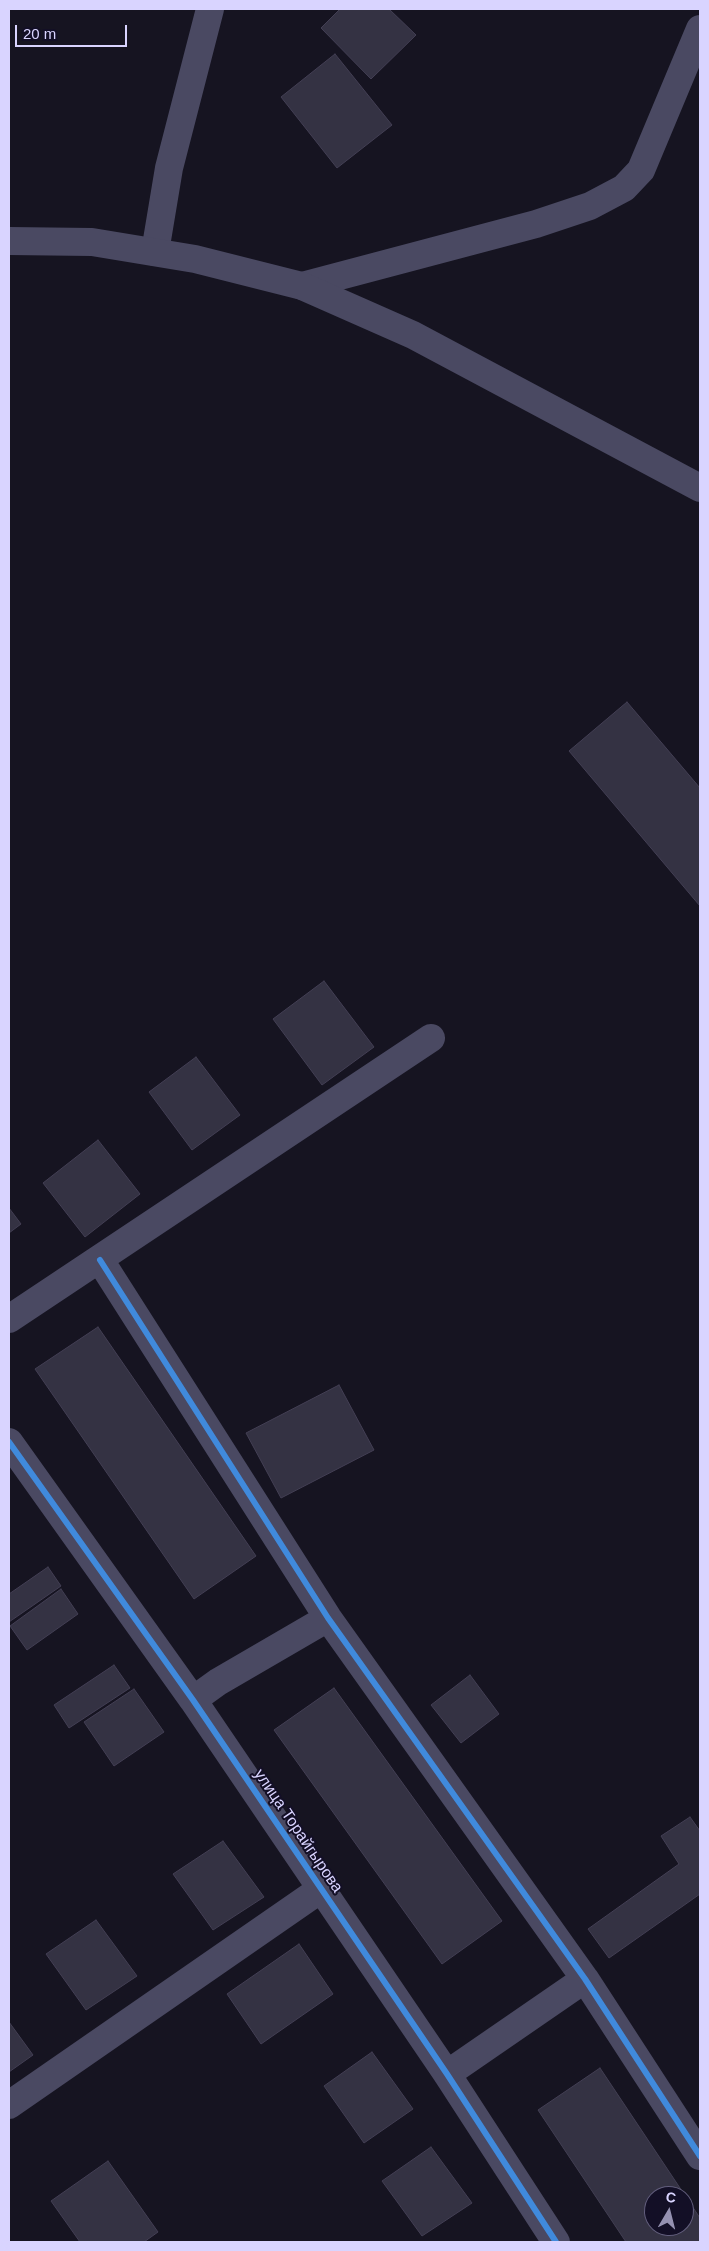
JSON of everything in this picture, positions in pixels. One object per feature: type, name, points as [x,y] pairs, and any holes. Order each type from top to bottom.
[{"type":"street","points":[[155,252],[170,168],[210,9]]},
{"type":"street","points":[[302,286],[536,224],[590,206],[624,188],[641,170],[700,29]]},
{"type":"street","points":[[9,241],[92,242],[195,259],[302,286],[414,335],[700,488]]},
{"type":"street","points":[[9,1319],[431,1038]]},
{"type":"street","points":[[100,1260],[328,1618],[585,1979],[700,2156]]},
{"type":"street","name":"улица Торайгырова","points":[[9,1442],[193,1700],[447,2074],[556,2242]]},
{"type":"street","points":[[193,1700],[218,1682],[328,1618]]},
{"type":"street","points":[[9,2105],[321,1889]]},
{"type":"street","points":[[447,2074],[585,1979]]},
{"type":"building","points":[[340,9],[389,9],[416,35],[371,79],[321,28]]},
{"type":"building","points":[[335,54],[392,125],[337,168],[281,97]]},
{"type":"building","points":[[627,702],[700,788],[700,906],[569,751]]},
{"type":"building","points":[[324,981],[374,1047],[322,1085],[273,1019]]},
{"type":"building","points":[[196,1057],[240,1115],[192,1150],[149,1092]]},
{"type":"building","points":[[98,1140],[140,1194],[85,1237],[43,1183]]},
{"type":"building","points":[[9,1208],[21,1224],[9,1233]]},
{"type":"building","points":[[98,1327],[256,1556],[194,1599],[35,1369]]},
{"type":"building","points":[[339,1385],[374,1450],[281,1498],[246,1433]]},
{"type":"building","points":[[48,1567],[61,1586],[9,1622],[9,1594]]},
{"type":"building","points":[[61,1589],[78,1614],[27,1650],[10,1626]]},
{"type":"building","points":[[114,1665],[130,1688],[69,1728],[54,1705]]},
{"type":"building","points":[[470,1675],[499,1714],[461,1743],[431,1705]]},
{"type":"building","points":[[334,1688],[502,1921],[442,1964],[274,1730]]},
{"type":"building","points":[[134,1689],[164,1732],[114,1766],[84,1722]]},
{"type":"building","points":[[690,1817],[700,1831],[700,1894],[609,1958],[588,1929],[679,1864],[661,1836]]},
{"type":"building","points":[[223,1841],[264,1897],[213,1930],[173,1874]]},
{"type":"building","points":[[96,1920],[137,1976],[86,2010],[46,1954]]},
{"type":"building","points":[[299,1944],[333,1994],[261,2044],[227,1994]]},
{"type":"building","points":[[9,2022],[33,2055],[9,2072]]},
{"type":"building","points":[[372,2052],[413,2109],[364,2143],[324,2086]]},
{"type":"building","points":[[600,2068],[679,2186],[644,2186],[644,2236],[694,2236],[694,2209],[700,2218],[700,2242],[626,2242],[538,2110]]},
{"type":"building","points":[[431,2147],[472,2203],[422,2236],[382,2181]]},
{"type":"building","points":[[108,2161],[158,2232],[144,2242],[80,2242],[51,2201]]},
{"type":"cycle path","points":[[100,1260],[328,1618],[585,1979],[700,2156]]},
{"type":"cycle path","points":[[9,1442],[193,1700],[447,2074],[556,2242]]}]
